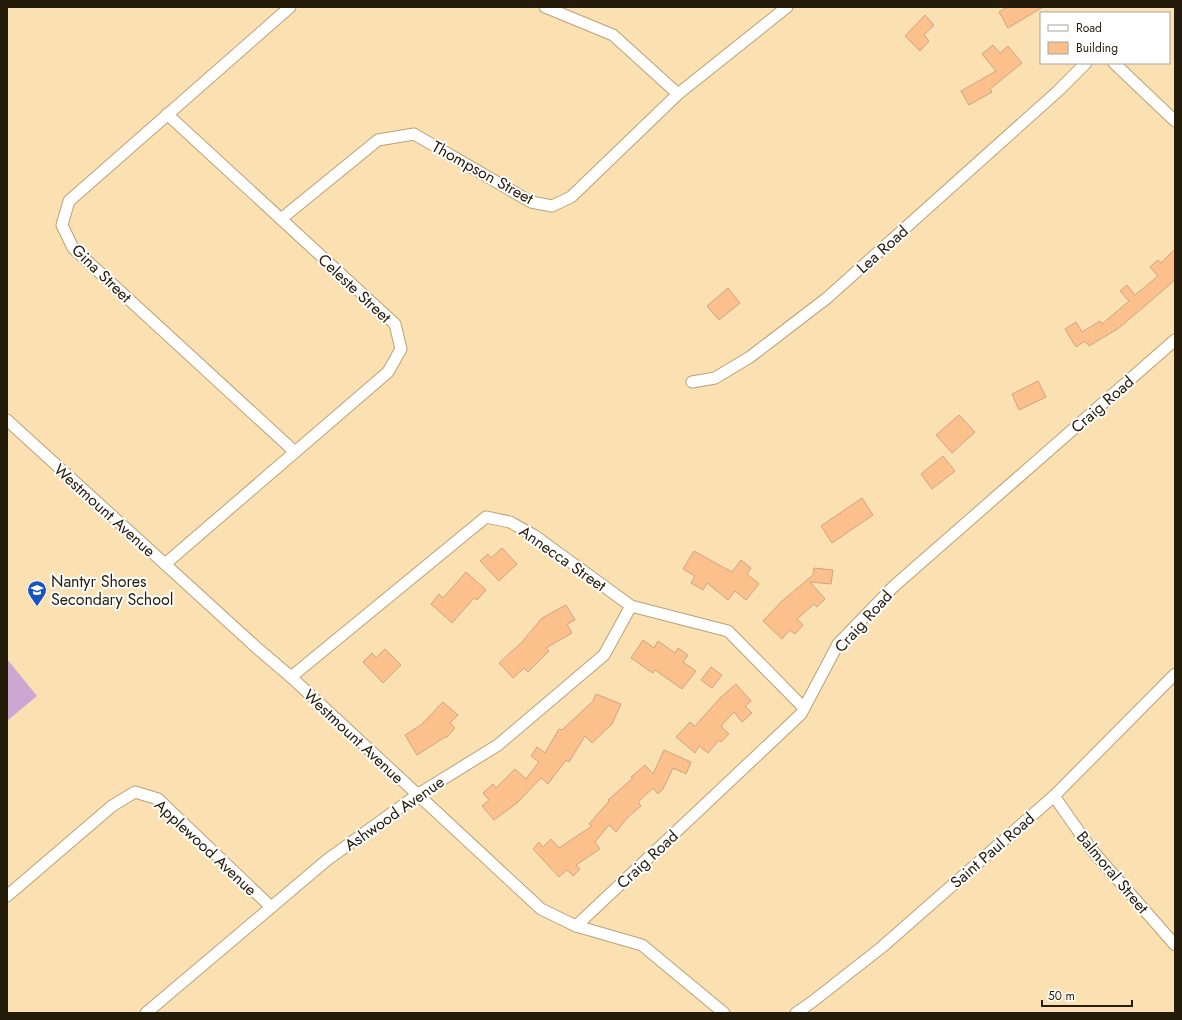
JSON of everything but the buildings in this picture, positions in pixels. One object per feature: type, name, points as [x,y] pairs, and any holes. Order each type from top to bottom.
[{"type":"street","name":"Gina Street","points":[[290,7],[68,201],[62,225],[73,248],[295,452]]},
{"type":"street","points":[[545,7],[613,35],[678,94]]},
{"type":"street","name":"Thompson Street","points":[[281,219],[378,140],[414,134],[531,202],[552,206],[571,197],[678,94],[787,7]]},
{"type":"street","name":"Lea Road","points":[[692,382],[715,378],[750,357],[827,298],[1058,91],[1085,64]]},
{"type":"street","points":[[1115,64],[1175,121]]},
{"type":"street","name":"Celeste Street","points":[[165,564],[388,372],[401,349],[395,324],[167,114]]},
{"type":"street","name":"Craig Road","points":[[576,926],[801,714],[838,644],[893,587],[1175,340]]},
{"type":"street","name":"Westmount Avenue","points":[[7,420],[257,648],[291,677],[541,909],[576,926],[642,945],[724,1013]]},
{"type":"street","name":"Annecca Street","points":[[291,677],[486,517],[510,522],[535,536],[631,606],[728,631],[804,708]]},
{"type":"street","name":"Ashwood Avenue","points":[[146,1013],[327,860],[417,795],[498,745],[604,655],[631,606]]},
{"type":"street","name":"Saint Paul Road","points":[[796,1013],[882,947],[1054,796],[1175,674]]},
{"type":"street","name":"Applewood Avenue","points":[[7,896],[112,806],[135,792],[158,800],[271,907]]},
{"type":"street","name":"Balmoral Street","points":[[1054,796],[1091,849],[1175,945]]},
{"type":"shaded area","points":[[7,659],[37,696],[7,721]]},
{"type":"place","name":"Nantyr Shores Secondary School","points":[[37,607]]}]
